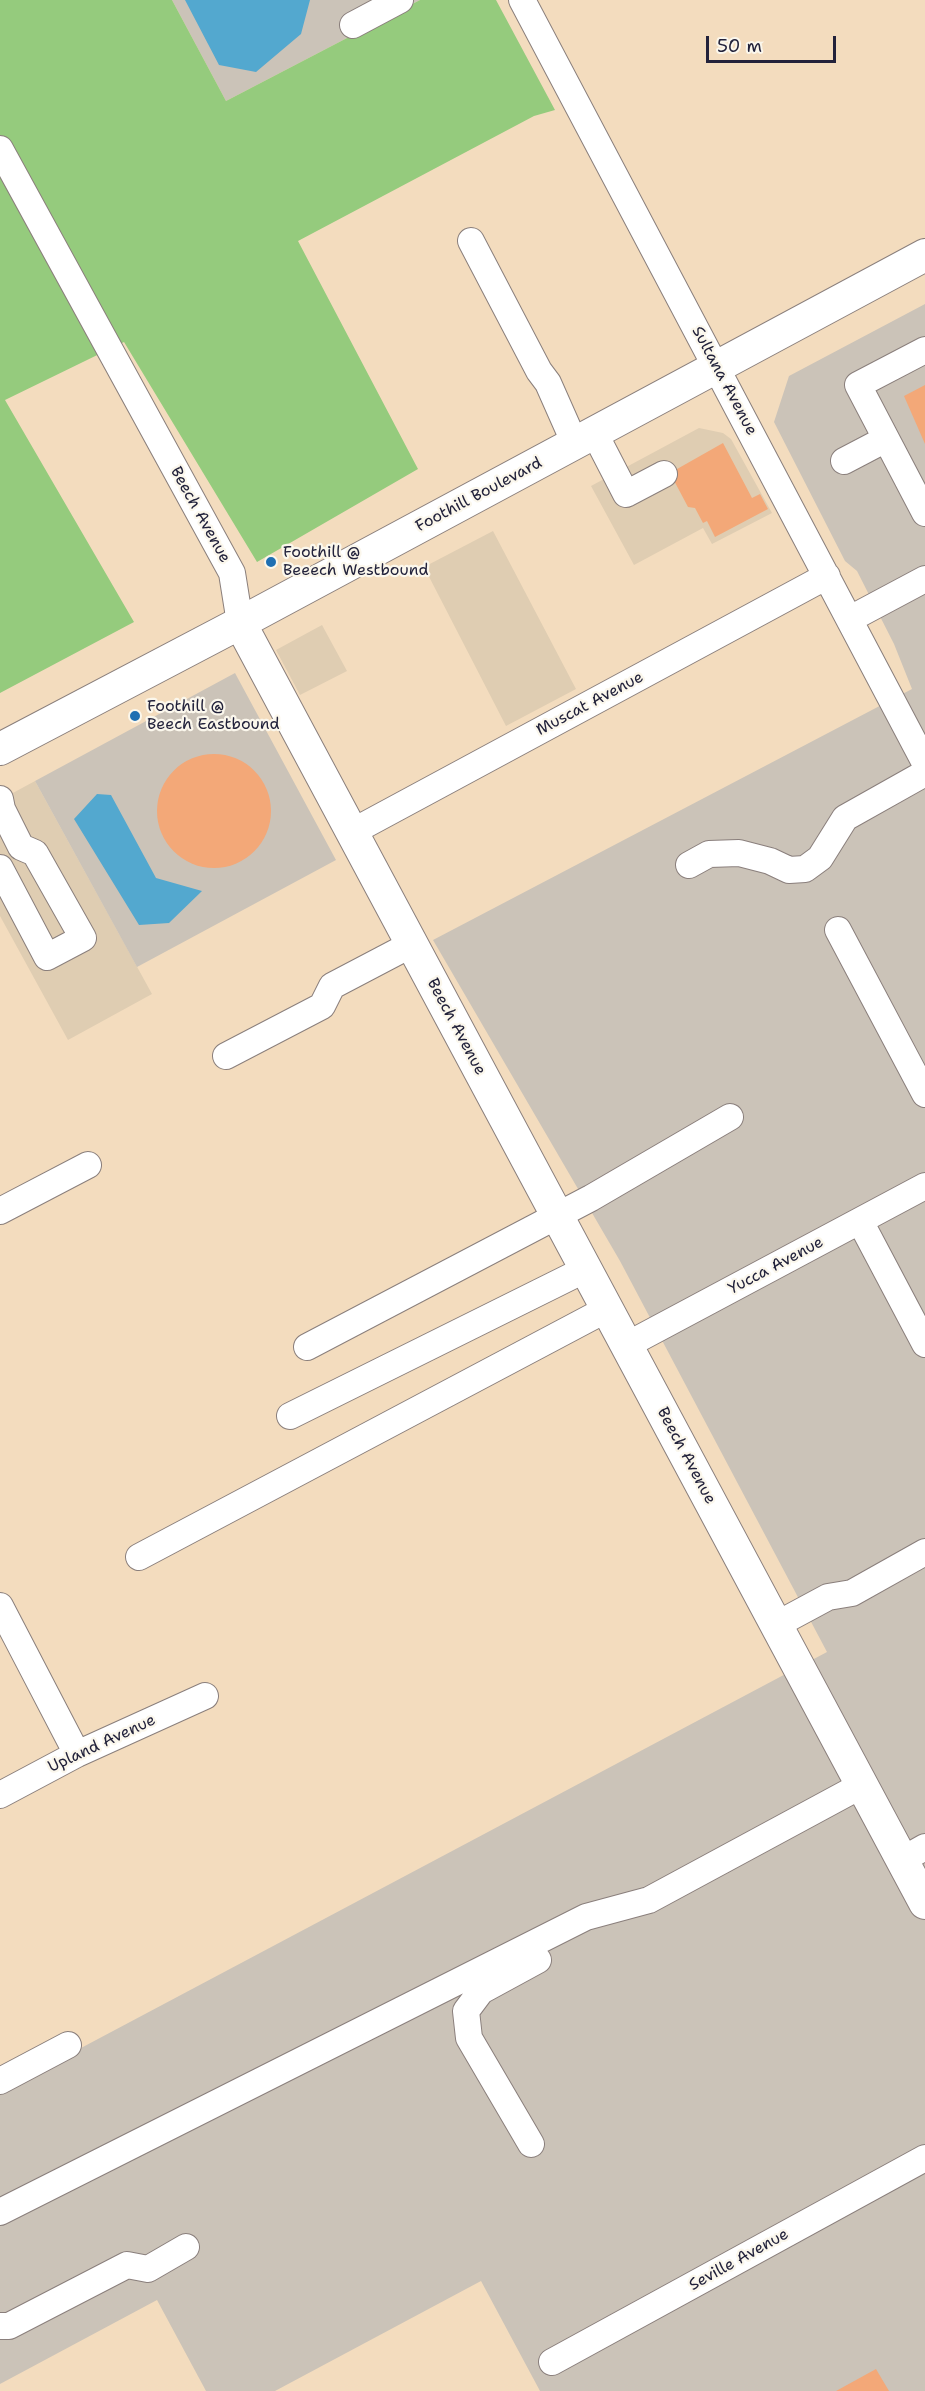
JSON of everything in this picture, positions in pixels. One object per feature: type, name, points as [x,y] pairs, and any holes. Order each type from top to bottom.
[{"type":"main road","name":"Foothill Boulevard","points":[[0,749],[585,439],[925,255]]},
{"type":"main road","name":"Beech Avenue","points":[[240,623],[862,1785],[914,1853],[925,1903]]},
{"type":"street","points":[[352,25],[400,0]]},
{"type":"street","name":"Sultana Avenue","points":[[522,0],[718,367],[925,763]]},
{"type":"street","name":"Beech Avenue","points":[[0,149],[232,573],[240,623]]},
{"type":"street","points":[[471,241],[539,371],[626,494],[664,474]]},
{"type":"street","points":[[925,350],[858,385],[925,513]]},
{"type":"street","points":[[844,461],[886,439]]},
{"type":"street","name":"Muscat Avenue","points":[[352,832],[827,576]]},
{"type":"street","points":[[850,619],[925,579]]},
{"type":"street","points":[[689,865],[709,854],[739,853],[770,861],[789,870],[805,869],[820,858],[845,818],[925,773]]},
{"type":"street","points":[[0,799],[2,809],[21,847],[35,853],[83,938],[47,957],[0,868]]},
{"type":"street","points":[[838,930],[925,1094]]},
{"type":"street","points":[[226,1056],[322,1006],[332,986],[411,944]]},
{"type":"street","points":[[308,1347],[591,1198],[730,1117]]},
{"type":"street","points":[[0,1211],[88,1165]]},
{"type":"street","name":"Yucca Avenue","points":[[627,1346],[925,1186]]},
{"type":"street","points":[[860,1221],[925,1344]]},
{"type":"street","points":[[290,1416],[586,1269]]},
{"type":"street","points":[[139,1557],[607,1309]]},
{"type":"street","points":[[776,1625],[828,1597],[852,1593],[925,1551]]},
{"type":"street","points":[[0,1606],[76,1754]]},
{"type":"street","name":"Upland Avenue","points":[[0,1795],[76,1754],[205,1696]]},
{"type":"street","points":[[531,2144],[469,2038],[466,2011],[481,1991],[862,1785]]},
{"type":"street","points":[[0,2212],[586,1917],[649,1900]]},
{"type":"street","points":[[0,2081],[68,2045]]},
{"type":"street","name":"Seville Avenue","points":[[552,2362],[925,2158]]},
{"type":"street","points":[[0,2326],[9,2326],[127,2265],[147,2269],[186,2247]]},
{"type":"shaded area","points":[[172,0],[420,0],[226,101]]},
{"type":"shaded area","points":[[925,304],[925,2391],[540,2391],[481,2281],[275,2391],[206,2391],[157,2300],[0,2384],[0,2091],[827,1652],[620,1261],[433,940],[912,689],[894,644],[857,571],[845,561],[774,422],[789,376]]},
{"type":"shaded area","points":[[699,428],[723,433],[731,439],[772,513],[712,544],[703,528],[634,565],[591,486]]},
{"type":"shaded area","points":[[493,531],[576,689],[506,726],[424,567]]},
{"type":"shaded area","points":[[322,625],[347,671],[300,695],[276,650]]},
{"type":"shaded area","points":[[235,673],[336,860],[137,967],[35,781]]},
{"type":"shaded area","points":[[35,781],[152,994],[68,1040],[0,916],[0,800]]},
{"type":"green space","points":[[0,0],[172,0],[226,101],[420,0],[496,0],[555,110],[534,116],[298,241],[418,469],[257,562],[124,342],[5,400],[134,622],[0,693]]},
{"type":"water","points":[[185,0],[310,0],[301,34],[256,72],[219,65]]},
{"type":"water","points":[[97,794],[111,795],[156,878],[202,891],[169,923],[139,925],[74,819]]},
{"type":"building","points":[[925,385],[925,444],[904,396]]},
{"type":"building","points":[[723,443],[752,498],[760,494],[768,509],[715,537],[707,521],[703,523],[695,508],[688,507],[670,473]]},
{"type":"building","points":[[214,754],[236,758],[255,770],[267,789],[271,811],[267,833],[255,852],[236,864],[214,868],[192,864],[173,852],[161,833],[157,811],[161,789],[173,770],[192,758]]},
{"type":"building","points":[[876,2369],[889,2391],[836,2391]]},
{"type":"place","name":"Foothill @ Beeech Westbound","points":[[271,562]]},
{"type":"place","name":"Foothill @ Beech Eastbound","points":[[135,716]]}]
